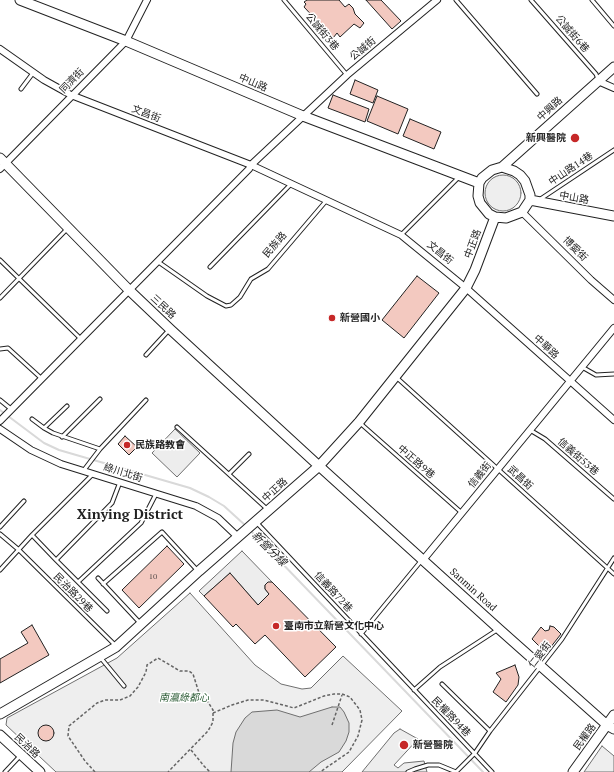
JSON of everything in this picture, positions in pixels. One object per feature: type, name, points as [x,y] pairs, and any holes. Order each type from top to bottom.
[{"type":"street","name":"中山路","points":[[20,0],[126,41],[303,116],[480,183]]},
{"type":"street","name":"同濟街","points":[[2,163],[126,41],[148,0]]},
{"type":"street","name":"公誠街","points":[[303,116],[347,75],[437,0]]},
{"type":"street","name":"文昌街","points":[[0,49],[33,73],[71,95],[250,165],[401,234],[466,288]]},
{"type":"street","name":"中興路","points":[[502,167],[614,66]]},
{"type":"street","points":[[598,81],[614,88]]},
{"type":"street","points":[[1,421],[156,261],[249,169],[250,165],[303,116]]},
{"type":"street","name":"三民路","points":[[2,163],[129,290],[319,466]]},
{"type":"street","points":[[502,167],[514,171],[526,181],[533,201],[522,212],[506,218],[495,217],[484,209],[478,196],[480,183],[487,174],[492,170],[502,167]]},
{"type":"street","name":"中山路","points":[[533,201],[614,216]]},
{"type":"street","name":"博愛街","points":[[522,212],[591,280],[614,300]]},
{"type":"street","name":"中正路","points":[[0,714],[116,647],[319,466],[360,422],[466,288],[475,270],[495,217]]},
{"type":"street","name":"中華路","points":[[466,288],[614,420]]},
{"type":"street","name":"信義街","points":[[423,560],[614,328]]},
{"type":"street","name":"綠川北街","points":[[0,428],[31,450],[61,464],[196,506],[209,512],[239,536]]},
{"type":"street","name":"Sanmin Road","points":[[319,466],[541,667],[610,727]]},
{"type":"street","name":"民權路","points":[[573,772],[610,727],[614,715]]},
{"type":"street","name":"民治路","points":[[0,735],[40,772]]},
{"type":"lane","name":"公誠街3巷","points":[[284,0],[347,75]]},
{"type":"lane","points":[[456,0],[537,94]]},
{"type":"lane","name":"公誠街6巷","points":[[531,0],[596,74],[598,81]]},
{"type":"lane","points":[[592,0],[614,26]]},
{"type":"lane","points":[[21,89],[33,73]]},
{"type":"lane","name":"中山路14巷","points":[[533,201],[614,150]]},
{"type":"lane","points":[[401,234],[460,176]]},
{"type":"lane","points":[[210,267],[291,184]]},
{"type":"lane","name":"民族路","points":[[156,261],[207,296],[226,306],[240,297],[251,279],[268,269],[326,200]]},
{"type":"lane","points":[[0,298],[68,228]]},
{"type":"lane","points":[[0,260],[81,339]]},
{"type":"lane","points":[[146,355],[170,329]]},
{"type":"lane","points":[[0,349],[8,348],[42,379]]},
{"type":"lane","points":[[582,367],[596,375],[614,374]]},
{"type":"lane","name":"武昌街","points":[[396,377],[614,574]]},
{"type":"lane","points":[[62,437],[100,399]]},
{"type":"lane","points":[[0,400],[12,409]]},
{"type":"lane","points":[[83,471],[100,449],[146,400]]},
{"type":"lane","points":[[44,428],[67,406]]},
{"type":"lane","points":[[32,419],[44,428],[62,437],[100,449]]},
{"type":"lane","name":"中正路9巷","points":[[360,422],[462,513]]},
{"type":"lane","points":[[177,427],[269,510]]},
{"type":"lane","name":"信義街53巷","points":[[530,430],[545,439],[614,499]]},
{"type":"lane","points":[[229,474],[249,454]]},
{"type":"lane","points":[[0,570],[32,535],[93,474]]},
{"type":"lane","points":[[56,560],[112,503],[120,482]]},
{"type":"lane","points":[[78,582],[141,523],[156,494]]},
{"type":"lane","points":[[0,527],[24,501]]},
{"type":"lane","name":"信義路72巷","points":[[254,523],[398,673]]},
{"type":"lane","points":[[103,584],[162,532],[199,572]]},
{"type":"lane","name":"民治路29巷","points":[[0,534],[19,550],[116,647]]},
{"type":"lane","points":[[32,535],[107,611]]},
{"type":"lane","name":"仁愛街","points":[[456,772],[475,753],[490,731],[562,639],[614,558]]},
{"type":"lane","name":"信義街","points":[[361,634],[423,560]]},
{"type":"lane","points":[[98,578],[141,624]]},
{"type":"lane","points":[[414,690],[440,667],[499,629]]},
{"type":"lane","points":[[100,657],[124,686]]},
{"type":"lane","name":"民權路94巷","points":[[398,673],[492,772]]},
{"type":"lane","points":[[442,684],[490,731]]},
{"type":"lane","points":[[5,772],[21,754]]},
{"type":"lane","points":[[408,772],[415,768],[428,765],[439,765],[456,772]]},
{"type":"path","points":[[95,772],[85,761],[68,736],[70,726],[97,703],[105,700],[120,700],[130,696],[138,687],[146,672],[147,665],[158,658],[180,671],[189,671],[194,674],[200,696],[208,702],[213,710],[213,722],[208,731],[168,772]]},
{"type":"path","points":[[213,713],[248,700],[264,700],[294,708],[324,696],[334,694],[342,694],[350,697],[360,710],[362,720],[360,732],[354,746],[349,752],[320,772]]},
{"type":"path","points":[[332,726],[342,694]]},
{"type":"path","points":[[191,750],[210,772]]},
{"type":"green space","points":[[506,175],[516,180],[520,186],[520,200],[516,206],[510,210],[500,211],[490,206],[486,200],[485,190],[490,180],[496,176]]},
{"type":"green space","name":"南瀛綠都心","points":[[190,593],[255,665],[281,684],[302,689],[311,688],[343,656],[402,711],[342,772],[56,772],[6,725],[7,718],[117,658]]},
{"type":"green space","points":[[602,746],[614,756],[614,772],[584,772]]},
{"type":"shaded area","points":[[175,429],[200,453],[177,477],[152,453]]},
{"type":"shaded area","points":[[242,551],[272,582],[265,585],[265,589],[269,594],[258,605],[230,573],[204,596],[199,591]]},
{"type":"shaded area","points":[[332,707],[340,707],[349,723],[349,732],[346,741],[339,752],[321,762],[309,772],[231,772],[233,743],[236,732],[245,718],[252,712],[277,710],[300,717]]},
{"type":"shaded area","points":[[400,729],[418,739],[394,765],[398,768],[404,763],[424,761],[427,772],[362,772],[394,733]]},
{"type":"building","points":[[307,0],[339,0],[345,7],[349,4],[353,8],[355,14],[364,23],[360,28],[354,24],[340,37],[337,33],[333,38],[304,7],[306,4],[304,2]]},
{"type":"building","points":[[366,0],[381,0],[401,21],[392,29]]},
{"type":"building","points":[[355,80],[378,90],[373,103],[350,94]]},
{"type":"building","points":[[333,95],[369,109],[365,122],[328,108]]},
{"type":"building","points":[[377,96],[408,109],[398,134],[367,121]]},
{"type":"building","points":[[410,119],[441,132],[434,149],[403,136]]},
{"type":"building","points":[[417,276],[439,293],[404,338],[382,320]]},
{"type":"building","name":"民族路教會","points":[[125,436],[137,447],[129,455],[118,444]]},
{"type":"building","points":[[167,546],[184,564],[139,608],[122,590]]},
{"type":"building","name":"臺南市立新營文化中心","points":[[230,573],[258,605],[269,594],[265,589],[265,585],[268,582],[272,582],[336,647],[305,677],[265,635],[255,644],[236,624],[233,627],[204,596]]},
{"type":"building","points":[[32,625],[49,655],[0,683],[0,659],[28,643],[21,632]]},
{"type":"building","points":[[550,626],[554,627],[561,634],[546,653],[532,639],[541,627],[545,631],[549,630]]},
{"type":"building","points":[[515,665],[519,677],[518,685],[506,702],[493,692],[501,679],[496,673]]},
{"type":"building","points":[[43,725],[49,725],[54,730],[52,739],[49,741],[43,741],[38,736],[38,730]]},
{"type":"waterway","name":"新營分線","points":[[0,410],[44,443],[59,450],[190,488],[224,506],[246,526]]},
{"type":"waterway","name":"新營分線","points":[[249,529],[483,772]]},
{"type":"place","name":"新興醫院","points":[[575,138]]},
{"type":"place","name":"新營國小","points":[[332,318]]},
{"type":"place","name":"民族路教會","points":[[127,445]]},
{"type":"place","name":"臺南市立新營文化中心","points":[[276,626]]},
{"type":"place","name":"新營醫院","points":[[404,745]]},
{"type":"district","name":"Xinying District","points":[[130,515]]}]
